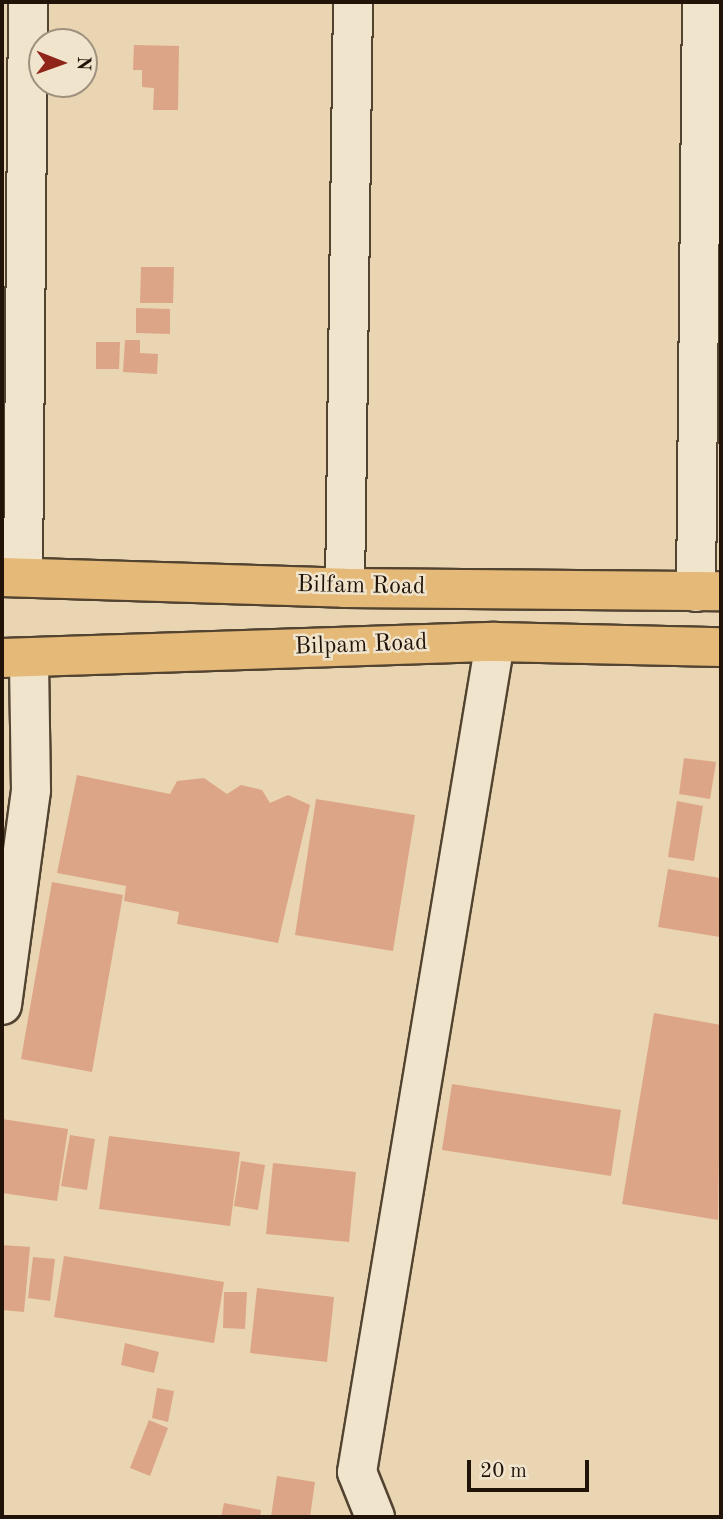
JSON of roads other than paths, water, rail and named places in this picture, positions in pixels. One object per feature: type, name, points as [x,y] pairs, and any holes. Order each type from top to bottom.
[{"type":"main road","name":"Bilfam Road","points":[[13,577],[345,588],[708,592]]},
{"type":"main road","name":"Bilpam Road","points":[[15,658],[495,642],[721,647]]},
{"type":"street","points":[[13,577],[27,2]]},
{"type":"street","points":[[345,588],[353,2]]},
{"type":"street","points":[[702,2],[708,592]]},
{"type":"street","points":[[375,1517],[356,1472],[495,642]]},
{"type":"street","points":[[2,1005],[31,790],[15,658]]}]
